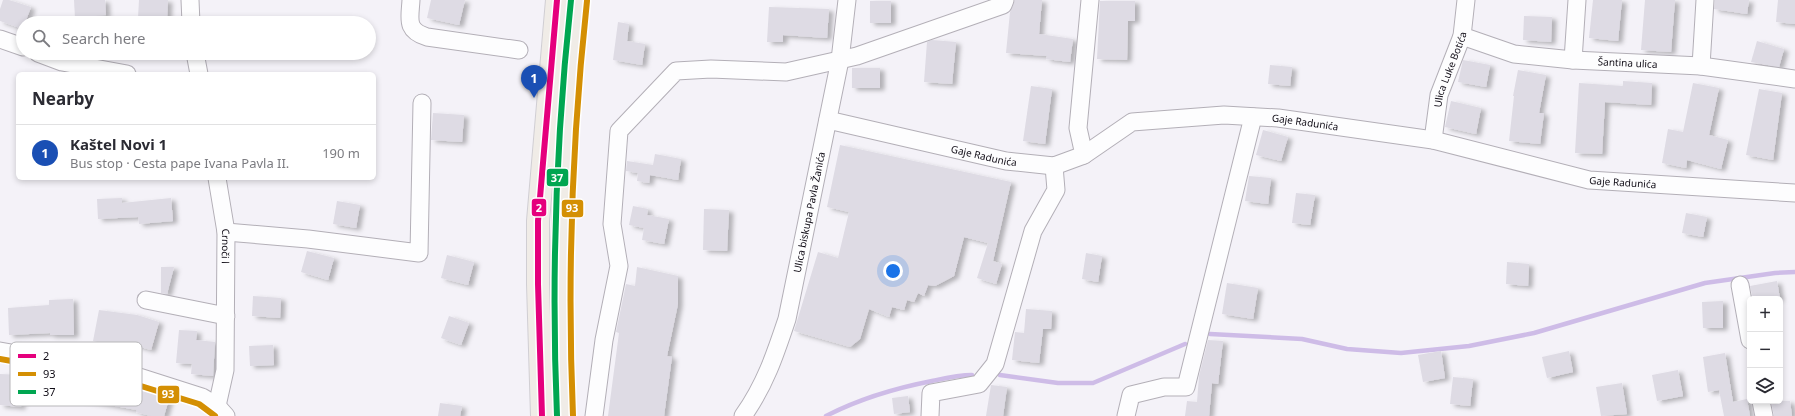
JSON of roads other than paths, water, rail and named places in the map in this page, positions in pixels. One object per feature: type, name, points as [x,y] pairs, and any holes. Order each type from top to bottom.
[{"type":"main road","points":[[542,416],[538,284],[538,221],[557,0]]},
{"type":"main road","points":[[565,416],[561,290],[566,142],[580,0]]},
{"type":"street","points":[[190,0],[191,16]]},
{"type":"street","points":[[411,0],[411,27],[416,33],[427,37],[519,50]]},
{"type":"street","name":"Ulica biskupa Pavla Žanića","points":[[743,416],[758,395],[774,360],[787,320],[840,60],[847,0]]},
{"type":"street","points":[[594,416],[604,340],[619,266],[612,224],[619,131],[676,71],[711,69],[786,72],[857,56],[1003,5],[1004,0]]},
{"type":"street","points":[[1084,155],[1078,128],[1090,0]]},
{"type":"street","name":"Ulica Luke Botića","points":[[1433,140],[1439,96],[1462,36],[1466,0]]},
{"type":"street","points":[[1573,60],[1577,0]]},
{"type":"street","points":[[1701,66],[1706,0]]},
{"type":"street","name":"Šantina ulica","points":[[1462,36],[1514,54],[1573,60],[1701,66],[1795,79]]},
{"type":"street","points":[[0,38],[16,44]]},
{"type":"street","points":[[57,60],[116,72]]},
{"type":"street","points":[[196,60],[199,72]]},
{"type":"street","points":[[226,232],[308,239],[419,253],[422,103]]},
{"type":"street","name":"Gaje Radunića","points":[[828,120],[1006,161],[1054,166],[1084,155],[1132,122],[1224,115],[1278,118],[1433,140],[1589,180],[1795,193]]},
{"type":"street","points":[[1126,416],[1132,395],[1164,387],[1186,388],[1253,117]]},
{"type":"street","points":[[930,416],[931,393],[979,384],[995,364],[1033,231],[1056,190],[1054,166]]},
{"type":"street","name":"Crnoči l","points":[[217,180],[226,232],[225,370],[222,411]]},
{"type":"street","points":[[1740,284],[1749,332]]},
{"type":"street","points":[[146,300],[226,316]]},
{"type":"street","points":[[0,351],[10,353]]},
{"type":"street","points":[[142,378],[202,397],[222,411]]},
{"type":"street","points":[[1762,404],[1764,416]]},
{"type":"waterway","points":[[1210,334],[1302,339],[1347,349],[1401,353],[1469,346],[1534,333],[1705,283],[1775,273],[1795,272]]},
{"type":"waterway","points":[[1000,375],[1058,383],[1093,383],[1185,344]]},
{"type":"waterway","points":[[826,416],[851,404],[891,391],[947,378],[972,375]]},
{"type":"place","name":"Kaštel Novi 1","points":[[534,98]]}]
